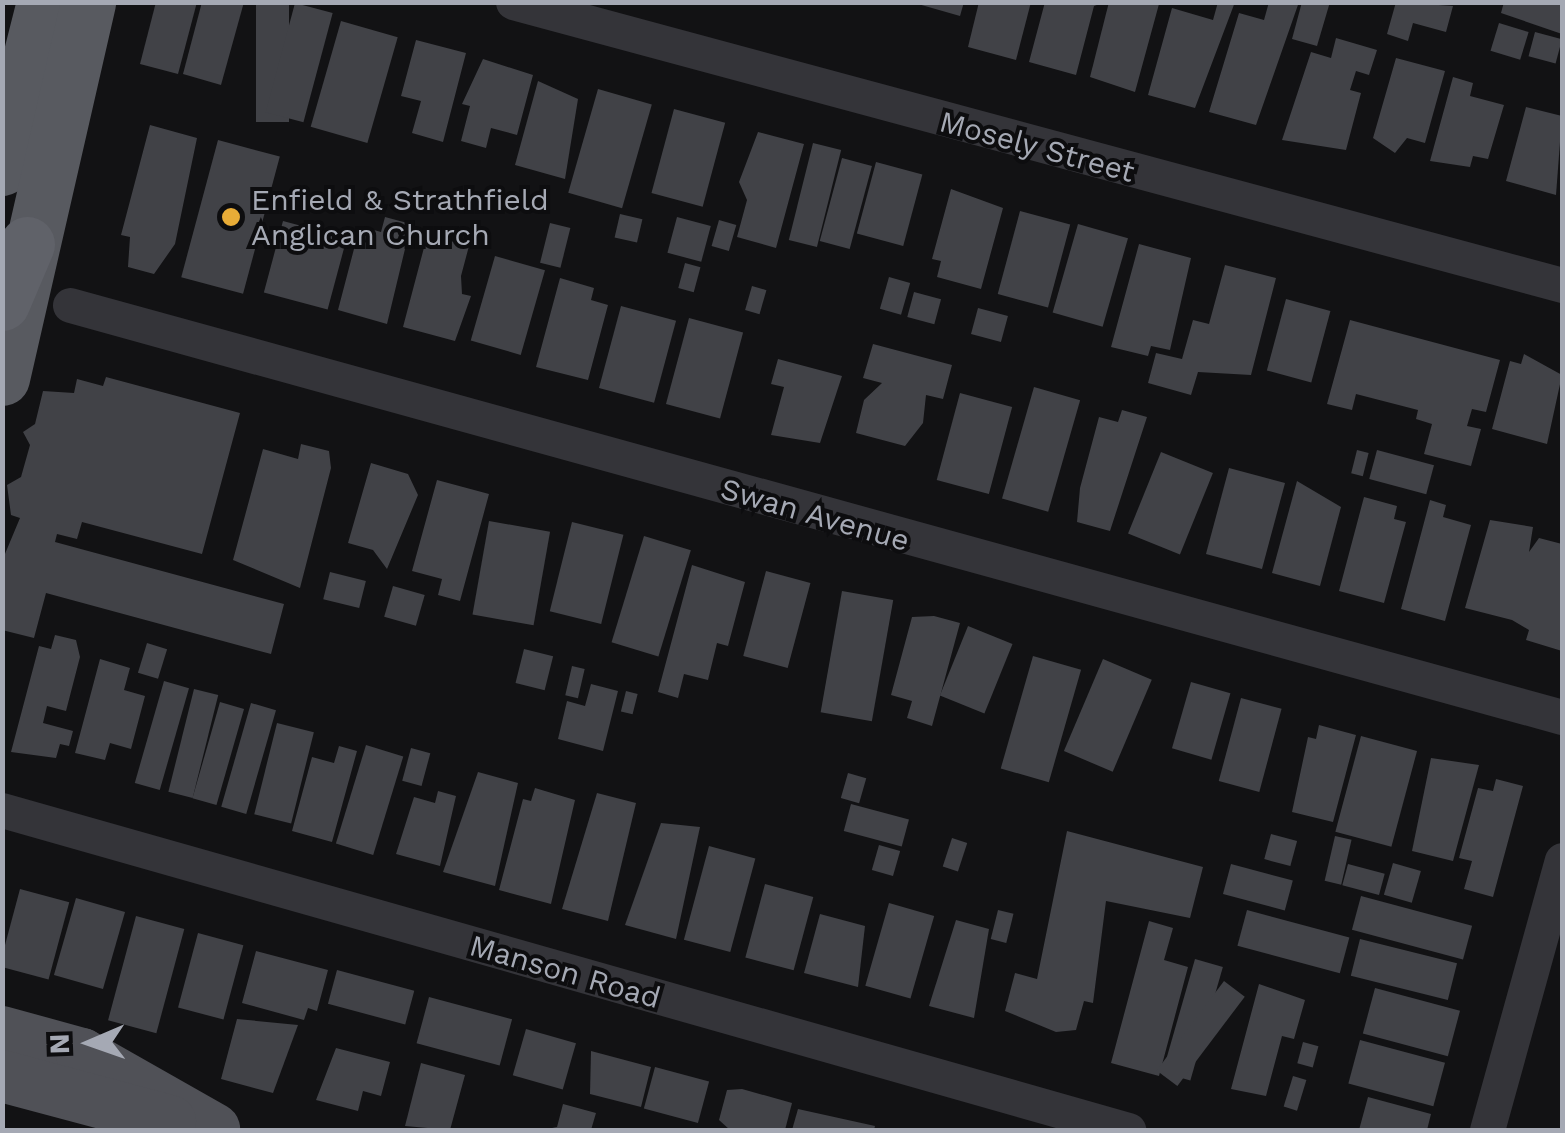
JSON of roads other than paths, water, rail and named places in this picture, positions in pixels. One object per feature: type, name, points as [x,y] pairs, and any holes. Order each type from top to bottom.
[{"type":"highway","points":[[2,168],[11,96],[44,2]]},
{"type":"highway","points":[[2,304],[27,244],[88,2]]},
{"type":"highway","points":[[2,378],[25,297],[27,244]]},
{"type":"main road","points":[[2,1032],[82,1054],[217,1130]]},
{"type":"main road","points":[[2,1076],[217,1130]]},
{"type":"street","name":"Mosely Street","points":[[513,2],[1562,285]]},
{"type":"street","name":"Swan Avenue","points":[[70,305],[1562,717]]},
{"type":"street","name":"Manson Road","points":[[2,810],[1128,1130]]},
{"type":"street","points":[[1488,1130],[1562,860]]},
{"type":"place","name":"Enfield & Strathfield Anglican Church","points":[[231,217]]}]
